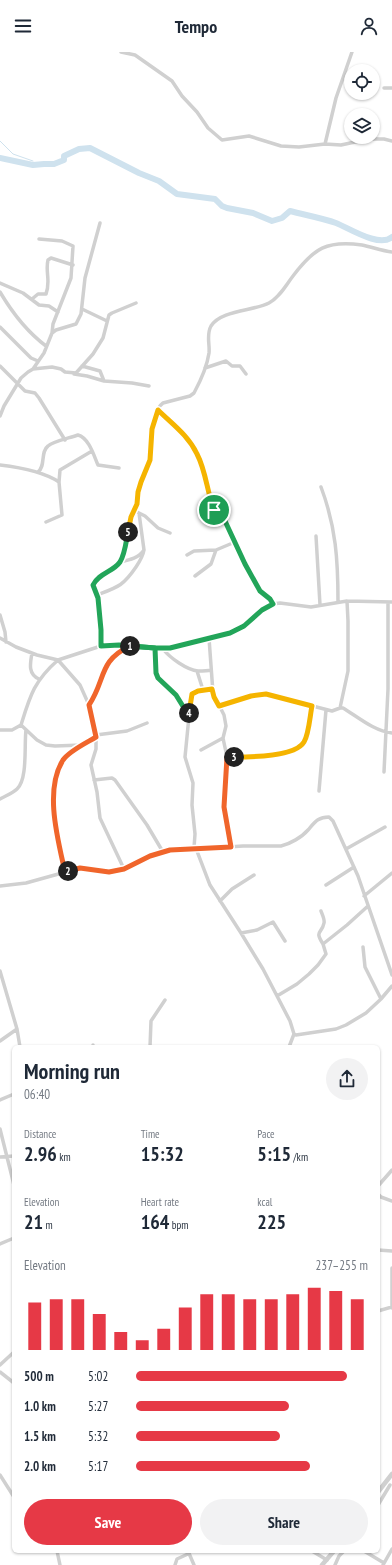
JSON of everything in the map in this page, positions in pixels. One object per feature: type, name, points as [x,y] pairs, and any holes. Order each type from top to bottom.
[{"type":"street","points":[[121,52],[135,55],[172,81],[208,128],[222,140],[248,136],[281,146],[325,144],[340,145],[369,139],[384,139],[392,141]]},
{"type":"street","points":[[325,144],[336,98],[352,52]]},
{"type":"street","points":[[384,88],[392,88]]},
{"type":"street","points":[[52,333],[56,330],[76,324],[81,314],[85,278],[100,223]]},
{"type":"street","points":[[34,369],[52,333],[53,324],[71,278],[73,265],[73,246],[62,241],[39,239]]},
{"type":"street","points":[[101,646],[101,630],[97,595],[93,585],[95,581],[115,568],[120,562],[126,545],[129,524],[137,504],[138,492],[150,460],[152,429],[158,410],[163,402],[190,396],[194,393],[205,368],[209,352],[208,335],[211,327],[221,318],[271,302],[281,293],[300,267],[315,251],[321,248],[338,243],[363,245],[392,252]]},
{"type":"street","points":[[32,299],[38,294],[46,294],[47,292],[49,284],[47,274],[48,260],[51,258],[73,265]]},
{"type":"street","points":[[0,283],[12,289],[18,290],[39,305],[49,306],[58,312]]},
{"type":"street","points":[[0,292],[16,318],[33,336],[46,346]]},
{"type":"street","points":[[74,374],[93,354],[103,338],[107,321],[112,312],[136,303]]},
{"type":"street","points":[[82,309],[107,321]]},
{"type":"street","points":[[0,327],[31,358],[38,361]]},
{"type":"street","points":[[205,368],[226,361],[232,366],[240,366],[246,374]]},
{"type":"street","points":[[0,366],[25,391],[35,393],[40,398],[65,440]]},
{"type":"street","points":[[82,366],[100,371],[104,381]]},
{"type":"street","points":[[0,416],[4,406],[24,374],[34,369],[52,367],[61,369],[65,372],[104,381],[149,386]]},
{"type":"street","points":[[158,410],[177,427],[194,448],[199,458],[214,510],[225,521],[245,564],[260,591],[270,599],[273,604]]},
{"type":"street","points":[[38,472],[42,469],[46,448],[48,446],[81,436],[92,451],[98,465],[119,468]]},
{"type":"street","points":[[46,522],[62,515],[58,482],[60,470],[92,451]]},
{"type":"street","points":[[0,465],[38,472],[58,482]]},
{"type":"street","points":[[321,487],[333,526],[337,564],[338,602]]},
{"type":"street","points":[[134,511],[139,512],[158,528],[170,533]]},
{"type":"street","points":[[97,595],[126,582],[144,554],[139,512]]},
{"type":"street","points":[[316,536],[320,605]]},
{"type":"street","points":[[187,556],[194,551],[216,550],[235,542]]},
{"type":"street","points":[[120,562],[136,558],[142,554],[144,550]]},
{"type":"street","points":[[195,576],[211,564],[216,550]]},
{"type":"street","points":[[340,708],[348,671],[348,621],[346,601]]},
{"type":"street","points":[[0,730],[12,730],[21,725],[27,704],[39,679],[58,660],[101,646],[130,646],[164,649],[177,647],[235,631],[244,626],[262,610],[273,604],[280,603],[305,607],[346,601],[390,602],[387,732],[384,772]]},
{"type":"street","points":[[0,615],[6,642]]},
{"type":"street","points":[[0,638],[32,653],[58,660],[80,685],[89,705],[96,736],[96,749],[91,765],[100,818],[124,869]]},
{"type":"street","points":[[209,638],[212,689],[214,697],[224,715],[226,726],[223,738],[227,757],[224,807],[231,847]]},
{"type":"street","points":[[89,705],[94,697],[110,658],[130,646]]},
{"type":"street","points":[[155,648],[156,673],[158,678],[176,695],[189,716]]},
{"type":"street","points":[[164,649],[171,658],[197,671],[211,670]]},
{"type":"street","points":[[32,653],[30,671],[32,675],[39,679]]},
{"type":"street","points":[[197,671],[203,690]]},
{"type":"street","points":[[212,689],[203,690],[192,694],[189,716],[185,757],[193,783],[192,805],[195,849],[210,885],[241,933],[290,1021],[294,1034],[289,1045]]},
{"type":"street","points":[[219,706],[251,696],[266,694],[326,710],[332,711],[340,708],[387,732],[392,733]]},
{"type":"street","points":[[227,757],[266,755],[296,749],[306,739],[312,706]]},
{"type":"street","points":[[319,791],[326,710]]},
{"type":"street","points":[[65,872],[55,826],[54,794],[55,780],[64,759],[96,736],[127,731],[147,723]]},
{"type":"street","points":[[21,725],[37,740],[46,745],[66,747],[82,745]]},
{"type":"street","points":[[0,799],[17,790],[20,784],[24,770],[26,730]]},
{"type":"street","points":[[202,750],[223,738]]},
{"type":"street","points":[[94,780],[108,778],[115,780],[136,808],[163,852]]},
{"type":"street","points":[[0,886],[26,884],[80,868],[109,872],[124,869],[163,852],[243,846],[286,845],[308,831],[318,819],[329,817],[333,821],[354,867],[392,975]]},
{"type":"street","points":[[346,849],[384,827]]},
{"type":"street","points":[[326,885],[354,867]]},
{"type":"street","points":[[364,896],[392,873]]},
{"type":"street","points":[[220,901],[232,889],[254,875]]},
{"type":"street","points":[[323,944],[368,906]]},
{"type":"street","points":[[277,996],[297,984],[309,974],[326,954],[319,935],[319,932],[324,925],[321,911]]},
{"type":"street","points":[[241,933],[257,930],[273,922],[285,940]]},
{"type":"street","points":[[363,947],[365,967],[381,999]]},
{"type":"street","points":[[0,971],[20,1045]]},
{"type":"street","points":[[294,1034],[296,1035],[336,1029],[366,1013],[392,986]]},
{"type":"street","points":[[150,1045],[151,1021],[165,1000]]},
{"type":"street","points":[[0,1041],[16,1028]]},
{"type":"street","points":[[0,1100],[12,1095]]},
{"type":"street","points":[[0,1129],[12,1178]]},
{"type":"street","points":[[0,1157],[12,1156]]},
{"type":"street","points":[[380,1184],[392,1170]]},
{"type":"street","points":[[380,1197],[392,1202]]},
{"type":"street","points":[[0,1244],[12,1239]]},
{"type":"street","points":[[380,1250],[392,1251]]},
{"type":"street","points":[[380,1311],[392,1308],[392,1268]]},
{"type":"street","points":[[0,1365],[12,1354]]},
{"type":"street","points":[[0,1372],[12,1381]]},
{"type":"street","points":[[380,1490],[392,1474]]},
{"type":"street","points":[[0,1475],[12,1495]]},
{"type":"street","points":[[380,1502],[391,1486],[386,1482]]},
{"type":"street","points":[[367,1553],[383,1564],[392,1549]]},
{"type":"street","points":[[57,1553],[60,1565]]},
{"type":"street","points":[[175,1565],[177,1559],[186,1553]]},
{"type":"street","points":[[188,1553],[194,1565]]},
{"type":"street","points":[[315,1553],[327,1560]]},
{"type":"street","points":[[322,1565],[332,1553]]},
{"type":"street","points":[[335,1565],[336,1561],[342,1553]]},
{"type":"street","points":[[387,1557],[392,1557]]},
{"type":"waterway","points":[[0,141],[13,154],[33,161]]},
{"type":"waterway","points":[[0,158],[33,165],[54,164],[64,160],[64,156],[79,149],[90,148],[139,173],[159,181],[177,194],[215,199],[222,206],[227,208],[253,213],[272,221],[282,218],[290,211],[336,223],[372,239],[386,240],[392,237]]},
{"type":"route","points":[[214,510],[210,490],[194,448],[177,427],[158,410],[152,429],[150,460],[138,492],[137,504],[131,517],[126,545],[120,562],[115,568],[100,576],[93,585],[98,598],[102,638],[101,646],[119,645],[155,648],[156,673],[158,678],[164,686],[176,695],[189,716],[192,694],[198,691],[212,689],[219,706],[243,698],[266,694],[312,706],[306,739],[301,746],[296,749],[277,754],[227,757],[224,807],[231,847],[170,850],[150,856],[124,869],[109,872],[80,868],[65,872],[55,826],[55,780],[64,759],[82,745],[96,737],[89,705],[94,697],[110,658],[130,646],[155,648],[164,649],[230,633],[244,626],[262,610],[273,604],[270,599],[260,591],[240,555],[225,521],[214,510]]}]
